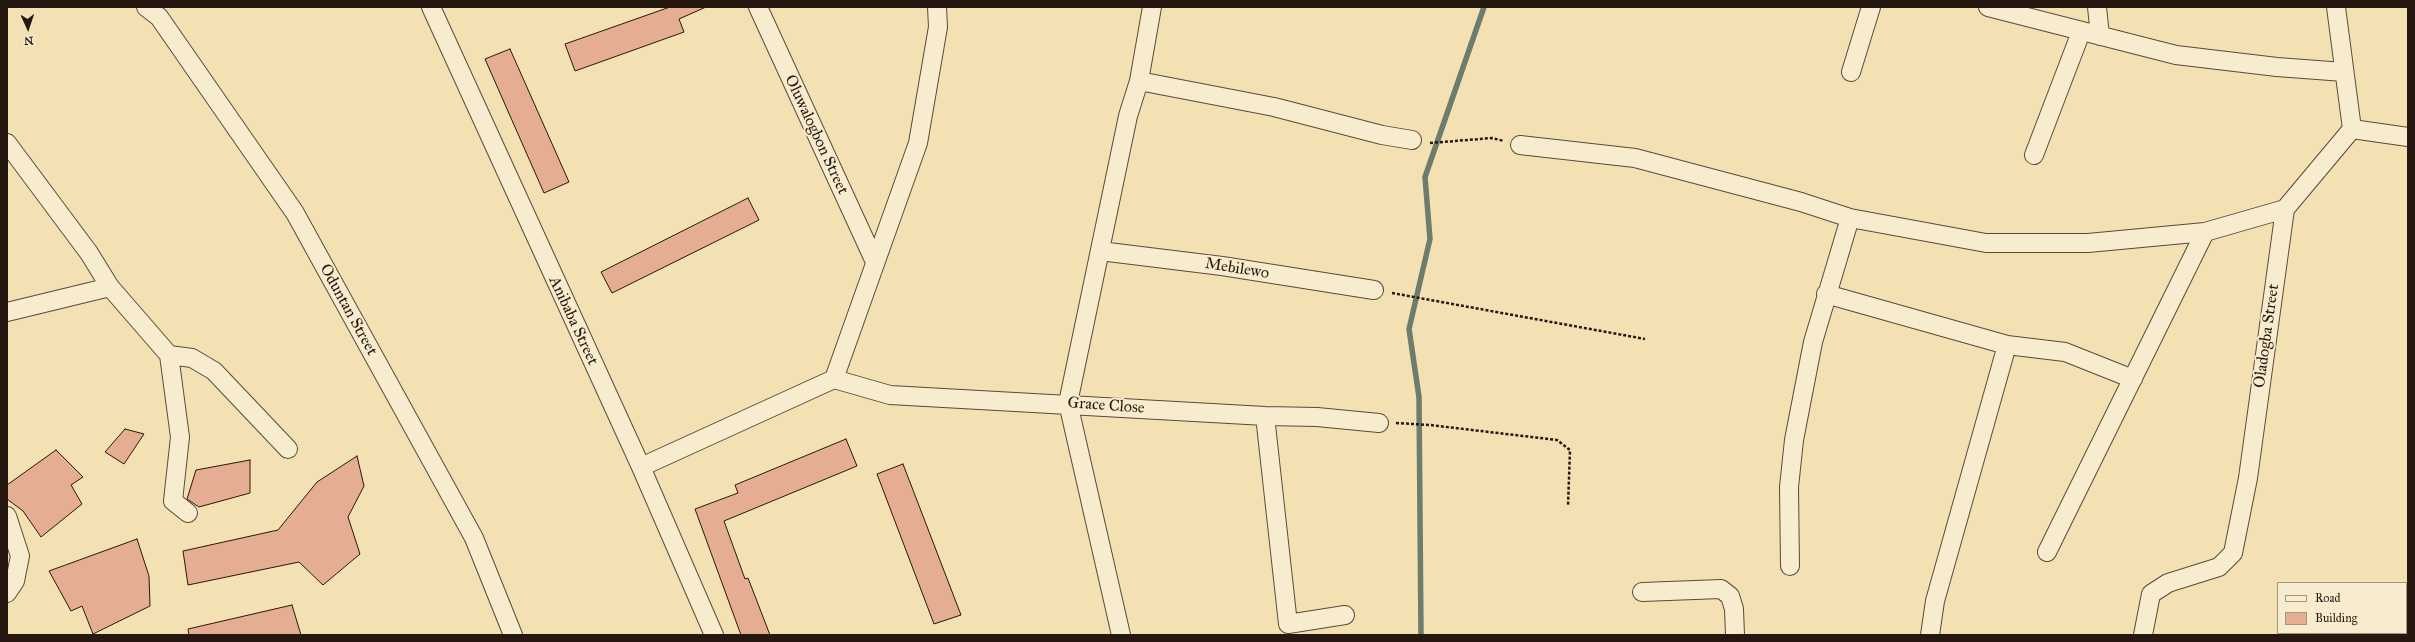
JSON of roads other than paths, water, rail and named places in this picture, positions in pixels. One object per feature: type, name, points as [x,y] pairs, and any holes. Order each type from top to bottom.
[{"type":"street","name":"Oduntan Street","points":[[146,7],[159,17],[295,213],[474,538],[513,635]]},
{"type":"street","name":"Anibaba Street","points":[[431,7],[641,467],[714,635]]},
{"type":"street","name":"Oluwalogbon Street","points":[[758,7],[875,262]]},
{"type":"street","points":[[641,467],[834,379],[918,143],[938,27],[938,7]]},
{"type":"street","points":[[1121,635],[1068,403],[1128,116],[1139,81],[1152,7]]},
{"type":"street","points":[[1851,72],[1871,7]]},
{"type":"street","points":[[1988,7],[2081,32],[2176,55],[2277,67],[2344,72]]},
{"type":"street","points":[[2097,7],[2100,36]]},
{"type":"street","points":[[1520,145],[1635,158],[1801,202],[1850,218],[1986,243],[2088,243],[2206,232],[2285,208],[2352,129],[2336,7]]},
{"type":"street","points":[[2034,155],[2081,32]]},
{"type":"street","points":[[1139,81],[1274,107],[1382,135],[1412,140]]},
{"type":"street","points":[[2352,129],[2408,137]]},
{"type":"street","points":[[8,143],[89,253],[110,287],[169,355],[180,437],[173,501],[188,513]]},
{"type":"street","name":"Oladogba Street","points":[[2143,635],[2151,594],[2168,583],[2219,567],[2233,553],[2248,478],[2285,208]]},
{"type":"street","points":[[1790,566],[1789,487],[1794,440],[1813,342],[1826,294],[1850,218]]},
{"type":"street","points":[[2047,552],[2206,232]]},
{"type":"street","name":"Mebilewo","points":[[1100,250],[1222,266],[1374,290]]},
{"type":"street","points":[[7,312],[110,287]]},
{"type":"street","points":[[1826,294],[2007,345],[2065,352],[2133,379]]},
{"type":"street","points":[[1930,635],[1935,601],[2007,345]]},
{"type":"street","points":[[169,355],[192,358],[214,371],[288,449]]},
{"type":"street","name":"Grace Close","points":[[834,379],[890,395],[1068,403],[1265,416],[1317,417],[1379,423]]},
{"type":"street","points":[[1265,416],[1290,630],[1345,616]]},
{"type":"street","points":[[7,516],[20,556],[15,581],[7,593]]},
{"type":"street","points":[[1642,592],[1721,589],[1730,596],[1734,609],[1735,635]]},
{"type":"waterway","points":[[1421,635],[1419,397],[1409,329],[1430,239],[1425,177],[1484,7]]}]
